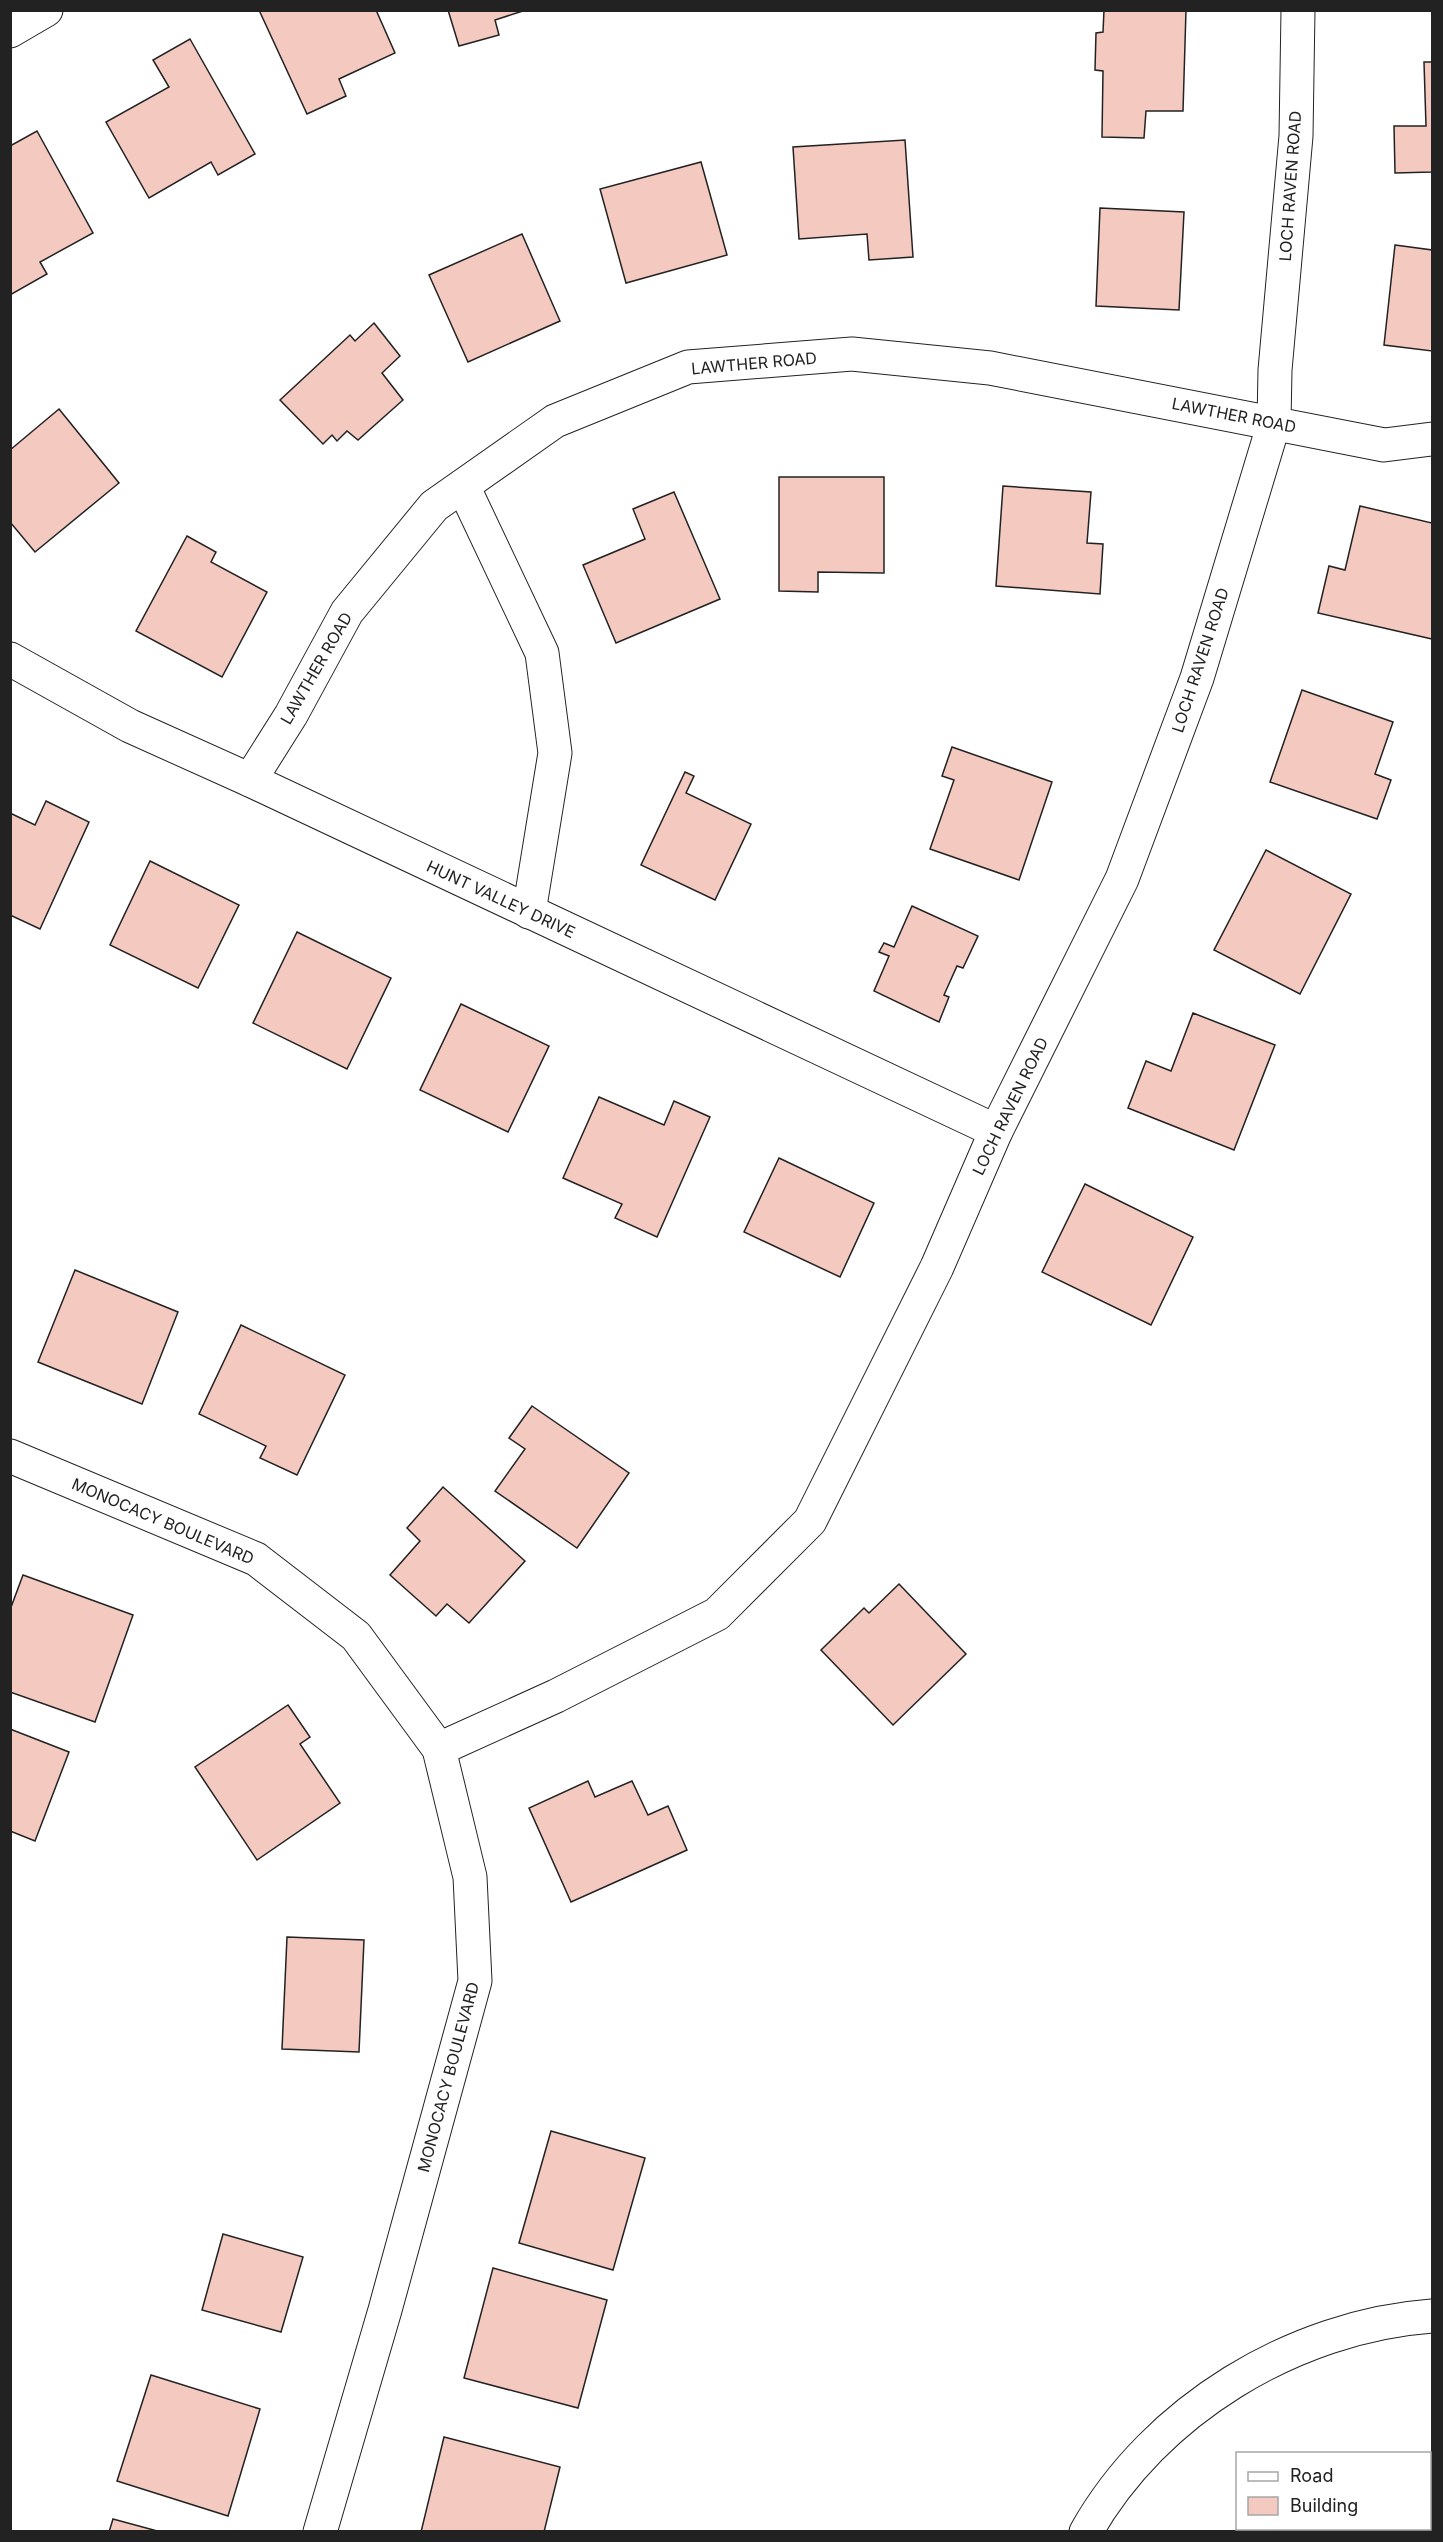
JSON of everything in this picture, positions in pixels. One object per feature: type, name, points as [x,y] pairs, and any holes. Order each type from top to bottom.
[{"type":"street","points":[[10,31],[45,10]]},
{"type":"street","name":"LOCH RAVEN ROAD","points":[[439,1749],[556,1696],[717,1614],[810,1521],[937,1267],[996,1131],[1122,879],[1197,678],[1274,423],[1275,370],[1296,136],[1299,10]]},
{"type":"street","name":"LAWTHER ROAD","points":[[250,780],[291,715],[347,612],[434,506],[555,422],[688,368],[852,354],[990,368],[1384,445],[1432,439]]},
{"type":"street","points":[[464,486],[542,653],[555,753],[529,912]]},
{"type":"street","name":"HUNT VALLEY DRIVE","points":[[10,659],[130,726],[250,780],[996,1131]]},
{"type":"street","name":"MONOCACY BOULEVARD","points":[[10,1456],[256,1559],[357,1636],[439,1749],[470,1877],[475,1981],[385,2310],[320,2532]]},
{"type":"street","points":[[1086,2532],[1118,2485],[1147,2452],[1178,2422],[1214,2395],[1290,2352],[1331,2336],[1373,2324],[1432,2316]]},
{"type":"building","points":[[259,10],[376,10],[395,53],[339,79],[346,96],[307,114]]},
{"type":"building","points":[[448,10],[526,10],[495,20],[499,35],[459,46]]},
{"type":"building","points":[[1104,10],[1186,10],[1183,111],[1146,111],[1144,138],[1102,137],[1103,71],[1095,70],[1096,33],[1103,32]]},
{"type":"building","points":[[190,39],[255,154],[218,175],[211,162],[149,198],[106,122],[169,87],[153,60]]},
{"type":"building","points":[[1424,62],[1432,62],[1432,172],[1395,173],[1394,126],[1426,126]]},
{"type":"building","points":[[37,131],[93,233],[40,262],[47,274],[10,295],[10,146]]},
{"type":"building","points":[[905,140],[913,257],[869,260],[867,234],[799,239],[793,147]]},
{"type":"building","points":[[701,162],[727,255],[626,283],[600,189]]},
{"type":"building","points":[[1100,208],[1184,212],[1179,310],[1096,306]]},
{"type":"building","points":[[522,234],[560,321],[468,362],[429,275]]},
{"type":"building","points":[[1395,245],[1432,250],[1432,351],[1384,345]]},
{"type":"building","points":[[374,323],[400,356],[382,373],[403,400],[358,440],[347,431],[337,441],[332,435],[323,444],[280,400],[350,335],[355,341]]},
{"type":"building","points":[[59,409],[119,483],[35,552],[10,522],[10,450]]},
{"type":"building","points":[[779,477],[884,477],[884,573],[818,572],[818,592],[779,591]]},
{"type":"building","points":[[1003,486],[1091,492],[1087,543],[1103,544],[1100,594],[996,586]]},
{"type":"building","points":[[674,492],[720,599],[616,643],[583,565],[645,539],[633,509]]},
{"type":"building","points":[[1360,506],[1432,523],[1432,639],[1318,613],[1329,566],[1345,570]]},
{"type":"building","points":[[187,536],[216,552],[211,562],[267,592],[222,677],[136,631]]},
{"type":"building","points":[[1302,690],[1393,722],[1375,774],[1391,780],[1377,819],[1270,782]]},
{"type":"building","points":[[952,747],[1052,782],[1019,880],[930,849],[954,780],[942,776]]},
{"type":"building","points":[[685,772],[694,776],[686,793],[751,824],[715,900],[641,865]]},
{"type":"building","points":[[46,801],[89,822],[40,929],[10,915],[10,813],[35,825]]},
{"type":"building","points":[[1266,850],[1351,894],[1300,994],[1214,950]]},
{"type":"building","points":[[150,861],[239,905],[198,988],[110,945]]},
{"type":"building","points":[[912,906],[978,936],[963,968],[957,966],[944,995],[949,997],[939,1022],[874,991],[889,956],[879,952],[884,943],[894,947]]},
{"type":"building","points":[[297,932],[391,978],[347,1069],[253,1023]]},
{"type":"building","points":[[461,1004],[549,1046],[508,1132],[420,1090]]},
{"type":"building","points":[[1193,1013],[1275,1045],[1234,1150],[1128,1108],[1146,1061],[1171,1071]]},
{"type":"building","points":[[599,1097],[664,1125],[674,1101],[710,1117],[657,1237],[615,1218],[622,1204],[563,1178]]},
{"type":"building","points":[[779,1158],[874,1203],[840,1277],[744,1232]]},
{"type":"building","points":[[1085,1184],[1193,1237],[1151,1325],[1042,1272]]},
{"type":"building","points":[[75,1270],[178,1312],[142,1404],[38,1362]]},
{"type":"building","points":[[241,1325],[345,1375],[297,1475],[260,1458],[266,1446],[199,1414]]},
{"type":"building","points":[[532,1406],[629,1473],[577,1548],[495,1491],[525,1449],[509,1438]]},
{"type":"building","points":[[443,1487],[525,1561],[469,1623],[447,1604],[436,1616],[390,1575],[420,1541],[407,1528]]},
{"type":"building","points":[[23,1575],[133,1615],[95,1722],[10,1692],[10,1610]]},
{"type":"building","points":[[899,1584],[966,1654],[893,1725],[821,1650],[864,1608],[869,1613]]},
{"type":"building","points":[[288,1705],[310,1737],[300,1744],[340,1803],[257,1860],[195,1767]]},
{"type":"building","points":[[10,1729],[69,1752],[35,1841],[10,1831]]},
{"type":"building","points":[[588,1781],[595,1797],[632,1781],[648,1815],[668,1806],[687,1850],[571,1902],[529,1808]]},
{"type":"building","points":[[287,1937],[364,1940],[359,2052],[282,2049]]},
{"type":"building","points":[[551,2131],[645,2158],[613,2270],[519,2243]]},
{"type":"building","points":[[223,2234],[303,2257],[281,2332],[202,2310]]},
{"type":"building","points":[[493,2268],[607,2300],[578,2408],[464,2378]]},
{"type":"building","points":[[151,2375],[260,2409],[228,2516],[117,2481]]},
{"type":"building","points":[[444,2437],[560,2467],[544,2532],[421,2532]]},
{"type":"building","points":[[113,2519],[161,2532],[109,2532]]}]
